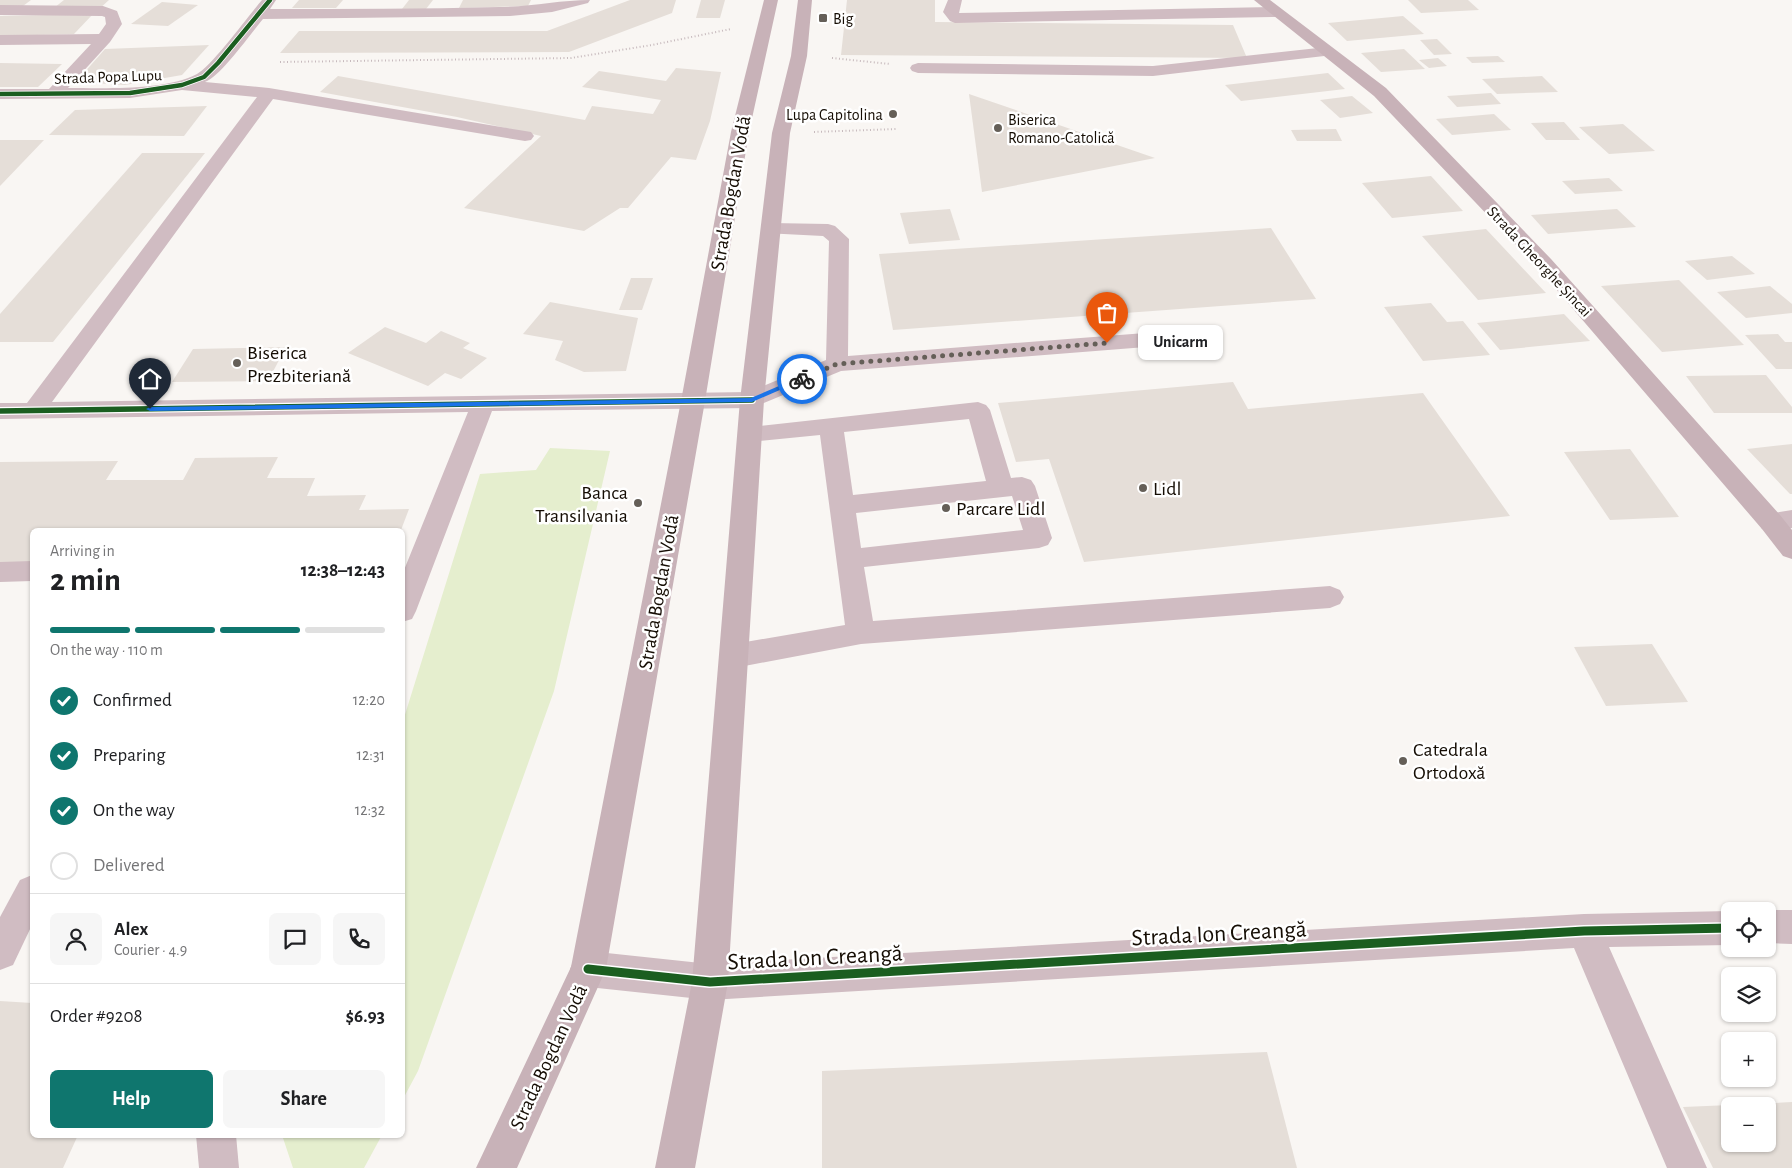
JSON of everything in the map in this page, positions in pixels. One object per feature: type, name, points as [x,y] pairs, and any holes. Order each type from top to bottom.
[{"type":"main road","name":"Strada Bogdan Vodă","points":[[496,1168],[588,969],[693,401],[740,132],[771,0]]},
{"type":"main road","name":"Strada Bogdan Vodă","points":[[675,1168],[710,982],[752,400],[781,133],[799,56],[805,0]]},
{"type":"main road","name":"Strada Gheorghe Șincai","points":[[1269,6],[1380,92],[1544,262],[1782,521],[1792,549]]},
{"type":"street","points":[[40,10],[53,0]]},
{"type":"street","name":"Strada Popa Lupu","points":[[3,96],[55,92],[130,93],[182,86],[204,77],[218,63],[270,0]]},
{"type":"street","points":[[257,14],[499,12],[532,10],[583,0]]},
{"type":"street","points":[[955,0],[952,12],[955,18],[1269,6]]},
{"type":"street","points":[[989,0],[993,17]]},
{"type":"street","points":[[0,10],[103,11],[112,14],[114,24],[104,39],[55,92]]},
{"type":"street","points":[[0,40],[104,39]]},
{"type":"street","points":[[918,68],[1153,71],[1327,52]]},
{"type":"street","points":[[182,86],[269,93],[525,136]]},
{"type":"street","points":[[33,410],[269,93]]},
{"type":"street","points":[[771,229],[828,230],[840,239],[837,364]]},
{"type":"street","points":[[0,411],[752,400],[837,364],[1184,337]]},
{"type":"street","points":[[405,603],[482,404]]},
{"type":"street","points":[[750,434],[978,410],[1001,489]]},
{"type":"street","points":[[831,425],[861,633]]},
{"type":"street","points":[[842,506],[1022,486],[1039,538],[849,559]]},
{"type":"street","points":[[0,572],[30,571]]},
{"type":"street","points":[[734,656],[861,633],[1330,597]]},
{"type":"street","points":[[0,953],[30,895]]},
{"type":"street","points":[[1776,927],[1792,927]]},
{"type":"street","name":"Strada Ion Creangă","points":[[588,969],[710,982],[1584,931],[1721,928]]},
{"type":"street","points":[[1584,931],[1687,1168]]},
{"type":"street","points":[[216,1138],[219,1168]]},
{"type":"path","points":[[218,63],[570,58],[652,45],[766,22]]},
{"type":"path","points":[[799,56],[866,61],[918,68]]},
{"type":"path","points":[[781,133],[897,129]]},
{"type":"green space","points":[[550,448],[610,451],[554,691],[418,1071],[405,1095],[405,715],[480,474],[536,470]]},
{"type":"green space","points":[[283,1138],[380,1138],[364,1168],[293,1168]]},
{"type":"building","points":[[0,0],[31,0],[23,6],[0,6]]},
{"type":"building","points":[[64,0],[109,0],[99,9],[54,8]]},
{"type":"building","points":[[299,0],[343,0],[336,8],[292,8]]},
{"type":"building","points":[[409,0],[433,0],[426,9],[402,9]]},
{"type":"building","points":[[463,0],[531,0],[528,6],[459,8]]},
{"type":"building","points":[[630,0],[676,0],[672,13],[569,52],[280,53],[299,31],[547,31]]},
{"type":"building","points":[[701,0],[725,0],[720,18],[696,18]]},
{"type":"building","points":[[847,0],[935,0],[935,22],[1233,25],[1247,58],[841,55]]},
{"type":"building","points":[[1408,0],[1468,0],[1479,10],[1421,13]]},
{"type":"building","points":[[162,2],[198,5],[168,26],[131,24]]},
{"type":"building","points":[[93,14],[74,34],[0,36],[0,16]]},
{"type":"building","points":[[1403,16],[1424,34],[1347,41],[1328,23]]},
{"type":"building","points":[[1437,39],[1452,54],[1434,55],[1420,40]]},
{"type":"building","points":[[209,45],[182,75],[125,85],[76,82],[105,49]]},
{"type":"building","points":[[1404,49],[1425,69],[1381,72],[1361,53]]},
{"type":"building","points":[[1498,56],[1505,62],[1472,63],[1466,57]]},
{"type":"building","points":[[1438,58],[1447,66],[1429,68],[1419,60]]},
{"type":"building","points":[[0,63],[62,64],[38,87],[0,87]]},
{"type":"building","points":[[676,68],[721,72],[710,121],[696,160],[671,157],[628,208],[620,208],[584,231],[464,208],[541,136],[457,117],[320,92],[338,76],[585,120],[592,106],[653,114],[661,100],[582,87],[599,71],[666,81]]},
{"type":"building","points":[[1328,73],[1345,89],[1241,101],[1225,85]]},
{"type":"building","points":[[1542,76],[1558,92],[1497,94],[1482,79]]},
{"type":"building","points":[[1491,93],[1501,104],[1457,107],[1447,96]]},
{"type":"building","points":[[969,94],[1155,158],[982,192]]},
{"type":"building","points":[[1352,96],[1373,113],[1340,118],[1320,100]]},
{"type":"building","points":[[207,106],[184,136],[49,135],[75,110]]},
{"type":"building","points":[[1494,114],[1511,130],[1452,135],[1436,119]]},
{"type":"building","points":[[1564,122],[1580,140],[1546,140],[1531,123]]},
{"type":"building","points":[[1623,124],[1655,151],[1609,154],[1579,127]]},
{"type":"building","points":[[1336,129],[1342,141],[1297,141],[1291,130]]},
{"type":"building","points":[[0,140],[44,140],[0,186]]},
{"type":"building","points":[[142,153],[205,153],[53,342],[0,342],[0,314]]},
{"type":"building","points":[[1431,176],[1463,211],[1392,218],[1362,183]]},
{"type":"building","points":[[1609,178],[1623,191],[1575,194],[1562,181]]},
{"type":"building","points":[[950,209],[960,240],[909,244],[900,213]]},
{"type":"building","points":[[1617,209],[1636,227],[1548,234],[1531,215]]},
{"type":"building","points":[[1271,228],[1316,299],[893,330],[879,254]]},
{"type":"building","points":[[1486,229],[1546,293],[1478,300],[1422,236]]},
{"type":"building","points":[[1732,256],[1755,274],[1707,280],[1685,261]]},
{"type":"building","points":[[631,278],[653,278],[642,310],[619,310]]},
{"type":"building","points":[[1679,280],[1744,345],[1662,352],[1601,286]]},
{"type":"building","points":[[1770,286],[1792,304],[1792,313],[1746,318],[1717,292]]},
{"type":"building","points":[[550,302],[638,318],[626,371],[584,372],[555,360],[563,341],[523,334]]},
{"type":"building","points":[[1431,303],[1447,322],[1463,321],[1490,355],[1423,361],[1384,307]]},
{"type":"building","points":[[1564,314],[1590,341],[1500,350],[1477,323]]},
{"type":"building","points":[[385,327],[426,343],[441,331],[470,343],[463,348],[487,358],[461,379],[445,373],[428,386],[348,353]]},
{"type":"building","points":[[1778,334],[1785,342],[1792,342],[1792,369],[1776,369],[1745,335]]},
{"type":"building","points":[[286,347],[268,381],[172,382],[193,349]]},
{"type":"building","points":[[1766,375],[1792,407],[1792,413],[1714,413],[1686,376]]},
{"type":"building","points":[[1233,382],[1248,409],[1423,393],[1510,516],[1084,562],[1049,459],[1016,462],[998,403]]},
{"type":"building","points":[[1792,444],[1792,494],[1790,494],[1747,449]]},
{"type":"building","points":[[1630,449],[1679,517],[1610,520],[1564,452]]},
{"type":"building","points":[[278,457],[267,478],[315,478],[307,496],[366,495],[359,510],[409,509],[402,528],[30,528],[30,565],[0,566],[0,462],[118,461],[106,480],[183,480],[195,458]]},
{"type":"building","points":[[1652,644],[1688,702],[1606,706],[1574,647]]},
{"type":"building","points":[[0,1001],[30,1003],[30,1138],[77,1138],[63,1168],[0,1168]]},
{"type":"building","points":[[1267,1052],[1297,1168],[822,1168],[822,1071]]},
{"type":"building","points":[[1792,1102],[1792,1168],[1713,1168],[1683,1107],[1721,1105],[1721,1152],[1776,1152],[1776,1103]]},
{"type":"cycle path","points":[[0,94],[130,93],[182,85],[204,77],[218,63],[270,0]]},
{"type":"cycle path","points":[[0,411],[752,400]]},
{"type":"cycle path","points":[[588,969],[710,982],[1584,931],[1721,928]]},
{"type":"way so far","points":[[802,379],[837,364],[1107,343]]},
{"type":"place","name":"Big","points":[[823,18]]},
{"type":"place","name":"Lupa Capitolina","points":[[893,114]]},
{"type":"place","name":"Biserica Romano-Catolică","points":[[998,128]]},
{"type":"place","name":"Unicarm","points":[[1107,343]]},
{"type":"place","name":"Biserica Prezbiteriană","points":[[237,363]]},
{"type":"place","name":"Lidl","points":[[1143,488]]},
{"type":"place","name":"Banca Transilvania","points":[[638,503]]},
{"type":"place","name":"Parcare Lidl","points":[[946,508]]},
{"type":"place","name":"Catedrala Ortodoxă","points":[[1403,761]]},
{"type":"route","points":[[150,409],[752,400],[802,379]]}]
